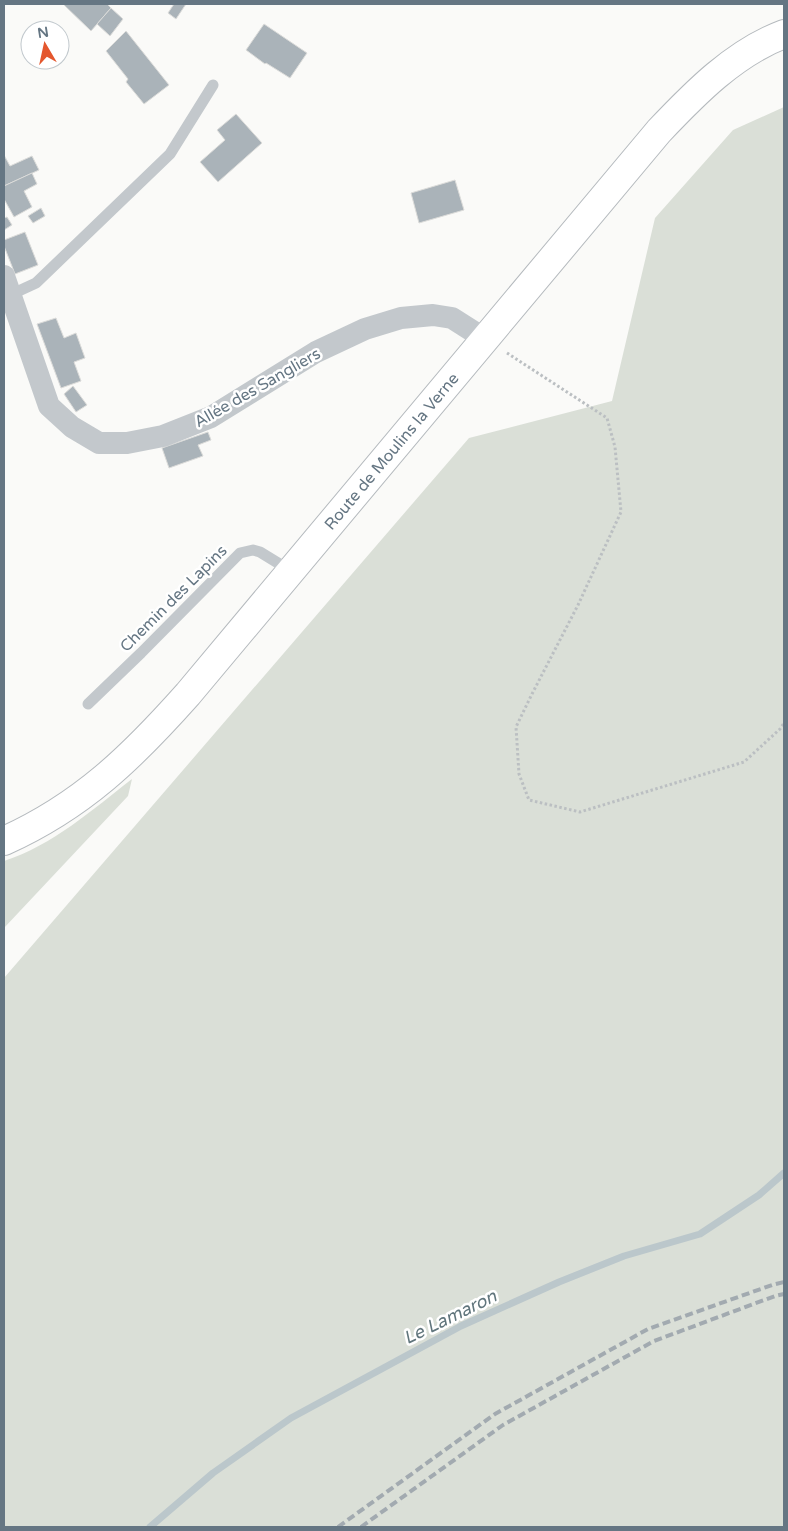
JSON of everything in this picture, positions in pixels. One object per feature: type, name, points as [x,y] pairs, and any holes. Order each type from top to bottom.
[{"type":"main road","name":"Route de Moulins la Verne","points":[[4,841],[66,808],[107,777],[151,735],[188,694],[672,117],[722,70],[745,54],[774,39]]},
{"type":"street","name":"Allée des Sangliers","points":[[7,286],[49,406],[72,427],[99,443],[127,443],[163,436],[203,420],[316,352],[365,329],[401,318],[433,315],[452,318],[485,339]]},
{"type":"lane","points":[[7,286],[36,283],[170,154],[213,86]]},
{"type":"lane","name":"Chemin des Lapins","points":[[88,704],[240,553],[253,550],[260,552],[291,571]]},
{"type":"path","points":[[485,339],[607,418],[614,447],[621,512],[578,605],[516,727],[519,774],[529,800],[580,812],[744,762],[780,729],[784,723]]},
{"type":"shaded area","points":[[784,107],[784,1527],[4,1527],[4,978],[469,438],[612,401],[655,218],[733,130]]},
{"type":"shaded area","points":[[132,779],[128,796],[4,928],[4,861],[39,846],[71,826]]},
{"type":"building","points":[[63,4],[107,4],[111,8],[91,31]]},
{"type":"building","points":[[174,4],[186,4],[176,19],[168,13]]},
{"type":"building","points":[[111,8],[123,19],[110,36],[97,24]]},
{"type":"building","points":[[264,24],[307,53],[290,78],[265,64],[246,50]]},
{"type":"building","points":[[126,31],[169,85],[144,104],[126,82],[128,79],[106,51]]},
{"type":"building","points":[[236,114],[262,143],[218,182],[200,162],[225,140],[217,130]]},
{"type":"building","points":[[4,155],[10,166],[32,156],[39,170],[4,186]]},
{"type":"building","points":[[32,173],[37,184],[24,191],[32,207],[14,217],[4,199],[4,186]]},
{"type":"building","points":[[455,180],[464,210],[419,223],[411,193]]},
{"type":"building","points":[[41,208],[45,216],[33,223],[28,216]]},
{"type":"building","points":[[7,217],[12,225],[4,230],[4,218]]},
{"type":"building","points":[[25,232],[38,265],[15,274],[4,246],[4,240]]},
{"type":"building","points":[[56,318],[64,338],[76,333],[85,358],[74,362],[81,381],[61,388],[37,324]]},
{"type":"building","points":[[73,386],[87,405],[76,412],[64,394]]},
{"type":"building","points":[[208,432],[211,440],[198,445],[203,456],[169,468],[162,448]]},
{"type":"waterway","name":"Le Lamaron","points":[[150,1527],[213,1473],[291,1418],[461,1326],[559,1282],[624,1256],[700,1234],[759,1195],[784,1173]]},
{"type":"railway","points":[[338,1527],[495,1414],[648,1329],[784,1282]]},
{"type":"railway","points":[[361,1527],[503,1425],[654,1341],[784,1294]]}]
